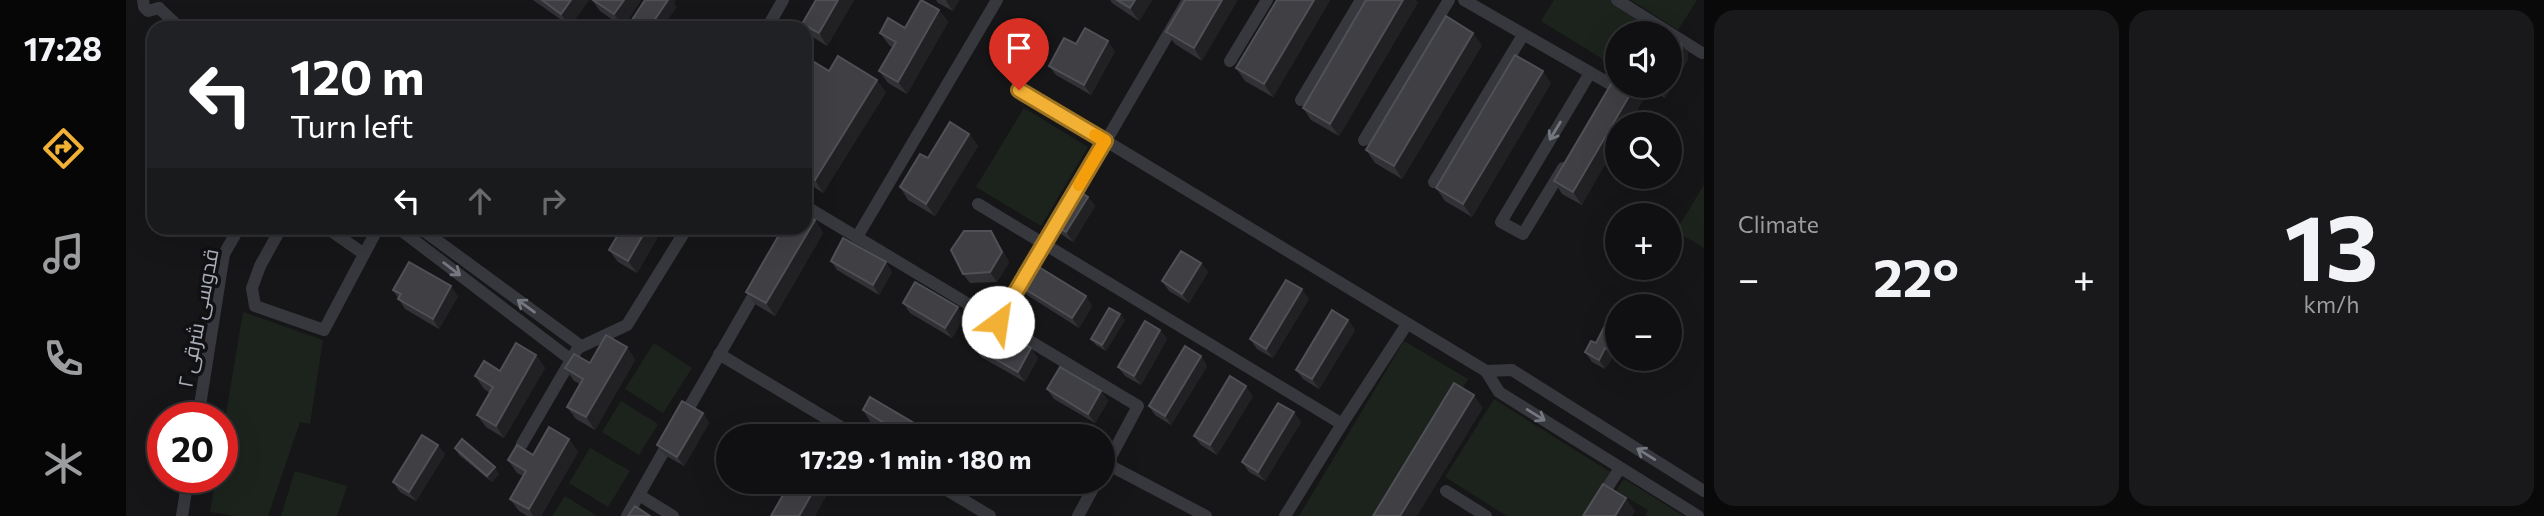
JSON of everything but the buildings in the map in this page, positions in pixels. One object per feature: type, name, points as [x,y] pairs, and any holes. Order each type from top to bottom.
[{"type":"street","points":[[143,0],[148,11],[160,4],[174,21]]},
{"type":"street","points":[[771,20],[783,0]]},
{"type":"street","points":[[857,237],[997,0]]},
{"type":"street","points":[[998,322],[1188,0]]},
{"type":"street","points":[[1230,61],[1267,0]]},
{"type":"street","points":[[1301,100],[1361,0]]},
{"type":"street","points":[[1364,140],[1450,0]]},
{"type":"street","points":[[1464,0],[1605,82]]},
{"type":"street","points":[[1617,0],[1641,21]]},
{"type":"street","points":[[1434,182],[1523,35]]},
{"type":"street","points":[[1682,44],[1702,53]]},
{"type":"street","points":[[1571,154],[1523,234],[1501,222],[1590,73]]},
{"type":"street","points":[[1019,90],[1486,371],[1499,392],[1698,516]]},
{"type":"street","points":[[978,204],[1342,424]]},
{"type":"street","points":[[812,210],[1138,406],[1115,449]]},
{"type":"street","name":"قدوسی شرقی ۲","points":[[201,402],[224,254],[235,235]]},
{"type":"street","points":[[277,235],[260,266],[253,288],[256,306],[324,330],[374,235]]},
{"type":"street","points":[[337,235],[364,254]]},
{"type":"street","points":[[407,235],[570,359]]},
{"type":"street","points":[[430,235],[581,346]]},
{"type":"street","points":[[522,444],[570,359],[581,346],[627,325],[683,235]]},
{"type":"street","points":[[627,516],[766,274]]},
{"type":"street","points":[[1285,516],[1408,324]]},
{"type":"street","points":[[719,354],[836,424]]},
{"type":"street","points":[[1486,371],[1511,370],[1704,491]]},
{"type":"street","points":[[1589,516],[1620,468]]},
{"type":"street","points":[[1115,472],[1206,516]]},
{"type":"street","points":[[1446,491],[1486,516]]},
{"type":"street","points":[[182,516],[186,493]]},
{"type":"street","points":[[953,494],[989,516]]},
{"type":"street","points":[[1077,516],[1090,494]]},
{"type":"street","points":[[639,495],[673,516]]},
{"type":"shaded area","points":[[1554,0],[1610,0],[1643,20],[1605,21],[1605,60],[1541,21]]},
{"type":"shaded area","points":[[1631,0],[1697,0],[1682,24],[1682,21],[1664,21]]},
{"type":"shaded area","points":[[1024,108],[1088,147],[1041,226],[976,187]]},
{"type":"shaded area","points":[[1704,185],[1704,248],[1682,235],[1682,221]]},
{"type":"shaded area","points":[[243,312],[323,340],[310,424],[300,422],[268,516],[236,516],[210,512],[213,493],[238,493],[238,402],[228,402]]},
{"type":"shaded area","points":[[1404,341],[1468,379],[1386,516],[1299,516]]},
{"type":"shaded area","points":[[654,343],[692,368],[663,413],[625,389]]},
{"type":"shaded area","points":[[1494,399],[1610,472],[1582,516],[1507,516],[1445,477]]},
{"type":"shaded area","points":[[621,401],[658,424],[639,455],[602,432]]},
{"type":"shaded area","points":[[590,448],[630,471],[608,507],[569,483]]},
{"type":"shaded area","points":[[295,471],[347,486],[337,516],[281,516]]},
{"type":"shaded area","points":[[1624,479],[1684,516],[1645,516],[1648,510],[1616,491]]},
{"type":"shaded area","points":[[565,496],[597,516],[552,516]]},
{"type":"slow traffic","points":[[1079,185],[1105,141],[1095,135]]},
{"type":"route","points":[[998,322],[1105,141],[1019,90]]}]
